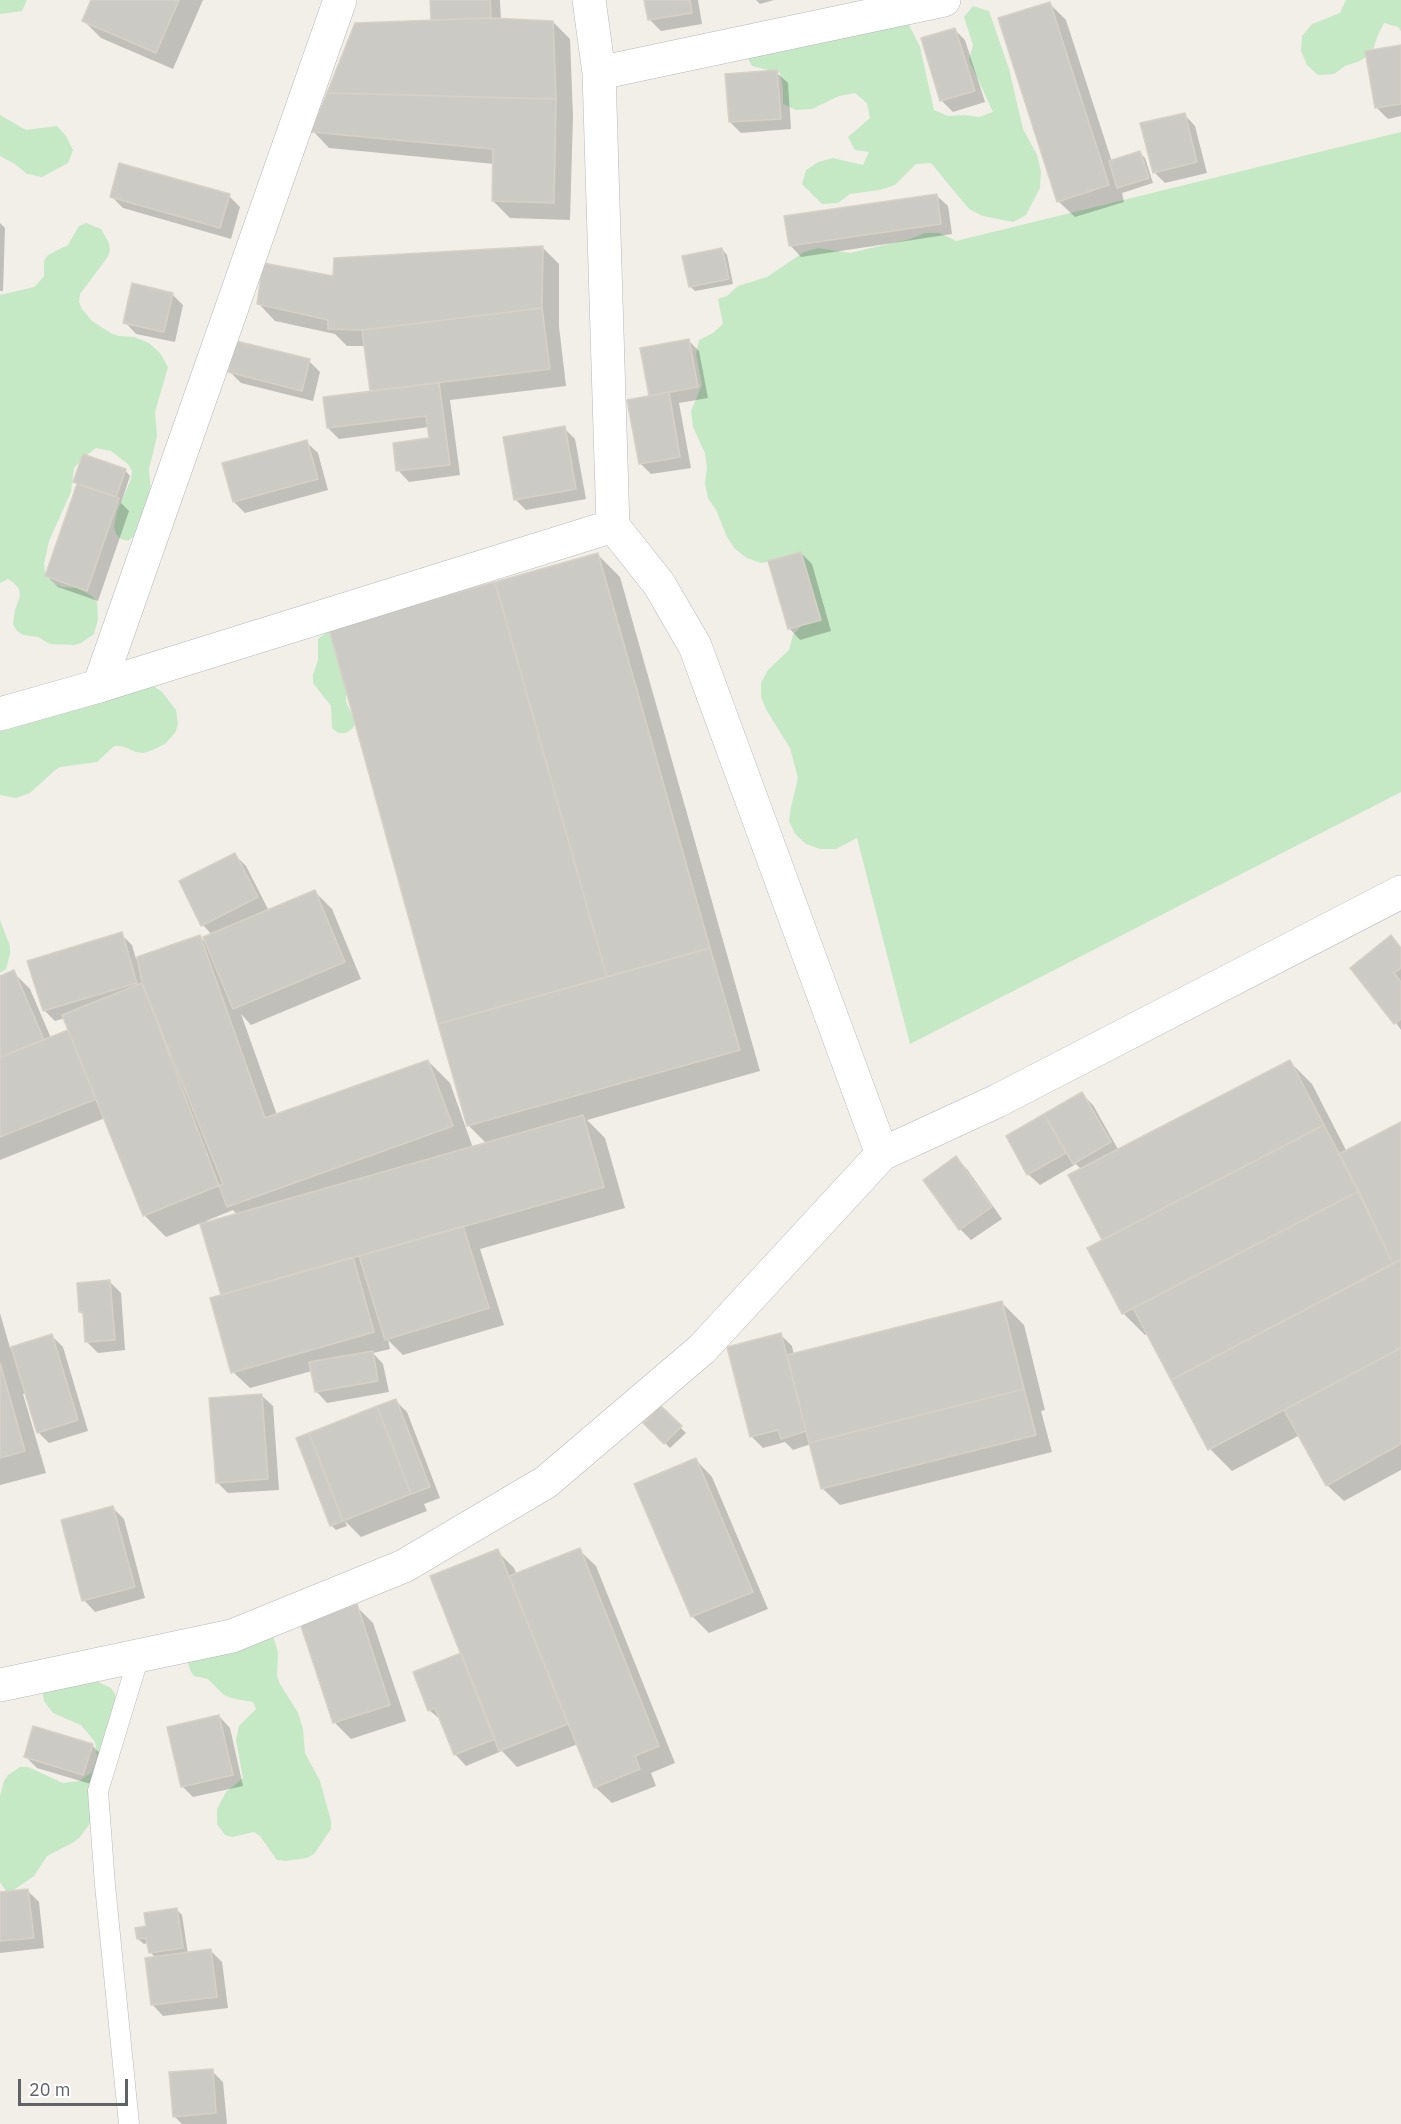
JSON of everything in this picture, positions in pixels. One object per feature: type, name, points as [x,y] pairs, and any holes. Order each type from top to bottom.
[{"type":"street","points":[[99,686],[340,0]]},
{"type":"street","points":[[589,0],[599,73],[613,526],[659,584],[695,646],[882,1154]]},
{"type":"street","points":[[599,73],[944,0]]},
{"type":"street","points":[[0,714],[99,686],[613,526]]},
{"type":"street","points":[[0,1685],[232,1636],[404,1566],[546,1482],[702,1350],[882,1154],[997,1101],[1401,892]]},
{"type":"lane","points":[[129,2124],[98,1791],[139,1656]]},
{"type":"green space","points":[[0,0],[27,0],[22,11],[0,14]]},
{"type":"green space","points":[[1346,0],[1401,0],[1401,31],[1398,27],[1384,23],[1372,53],[1334,74],[1318,75],[1307,65],[1301,51],[1302,36],[1312,24],[1340,13]]},
{"type":"green space","points":[[973,6],[989,11],[1009,69],[1023,129],[1037,155],[1041,172],[1040,188],[1026,215],[1013,222],[983,216],[969,209],[931,163],[916,164],[895,185],[880,190],[850,194],[838,203],[822,204],[802,184],[806,170],[818,162],[833,158],[863,165],[869,152],[855,150],[848,137],[870,118],[867,103],[855,93],[839,96],[812,109],[796,110],[783,104],[780,73],[752,66],[745,52],[906,19],[920,47],[934,110],[948,116],[979,117],[993,112],[969,60],[973,45],[964,17]]},
{"type":"green space","points":[[0,115],[26,130],[57,126],[66,136],[73,150],[68,163],[42,177],[27,174],[0,156]]},
{"type":"green space","points":[[1401,132],[1401,792],[910,1044],[857,838],[836,849],[820,849],[806,844],[795,834],[789,821],[798,778],[790,748],[761,697],[761,683],[768,670],[789,650],[793,635],[802,625],[784,556],[775,561],[761,563],[747,558],[735,549],[727,537],[716,510],[708,498],[705,483],[707,468],[705,453],[693,427],[691,411],[702,385],[696,354],[699,340],[713,333],[723,324],[718,299],[727,296],[738,286],[767,277],[804,252],[818,248],[850,253],[910,239],[925,233],[940,233],[956,241]]},
{"type":"green space","points":[[86,223],[101,229],[109,243],[110,251],[80,294],[79,302],[82,309],[92,321],[112,334],[134,337],[149,343],[160,353],[168,367],[155,412],[157,436],[149,469],[151,494],[134,536],[128,541],[116,534],[114,527],[117,512],[131,479],[132,471],[128,464],[111,451],[96,448],[74,468],[71,492],[49,541],[44,564],[45,572],[55,584],[78,588],[92,596],[97,602],[98,619],[94,634],[81,643],[50,644],[38,637],[23,635],[17,631],[13,624],[20,596],[19,589],[8,579],[0,583],[0,295],[34,287],[44,276],[44,261],[48,255],[68,245],[79,226]]},
{"type":"green space","points":[[329,631],[339,647],[340,671],[346,686],[346,702],[356,723],[346,733],[338,733],[332,728],[331,706],[313,683],[318,660],[318,639]]},
{"type":"green space","points":[[140,677],[162,692],[176,710],[178,725],[175,733],[165,744],[143,753],[122,746],[114,746],[97,762],[60,767],[30,793],[16,798],[0,795],[0,696]]},
{"type":"green space","points":[[0,920],[10,946],[10,954],[6,969],[0,973]]},
{"type":"green space","points":[[273,1636],[278,1652],[277,1676],[298,1713],[303,1729],[305,1753],[320,1781],[331,1821],[331,1829],[314,1854],[307,1858],[285,1861],[277,1860],[260,1836],[254,1832],[232,1837],[225,1835],[217,1824],[217,1809],[226,1792],[243,1778],[236,1740],[239,1726],[256,1709],[253,1702],[224,1695],[208,1679],[194,1676],[188,1663],[189,1656]]},
{"type":"green space","points":[[83,1680],[98,1682],[111,1688],[116,1702],[94,1818],[80,1837],[47,1856],[34,1876],[8,1894],[0,1882],[0,1796],[4,1781],[8,1775],[20,1767],[28,1767],[63,1783],[79,1781],[92,1772],[97,1757],[95,1742],[81,1725],[53,1713],[44,1701],[43,1694],[46,1687]]},
{"type":"building","points":[[91,0],[179,0],[156,53],[82,21]]},
{"type":"building","points":[[430,0],[490,0],[491,18],[431,20]]},
{"type":"building","points":[[644,0],[690,0],[692,13],[648,20]]},
{"type":"building","points":[[1050,2],[1109,185],[1057,202],[998,18]]},
{"type":"building","points":[[491,18],[553,21],[556,99],[327,93],[355,23]]},
{"type":"building","points":[[955,28],[975,91],[940,101],[921,38]]},
{"type":"building","points":[[1401,45],[1401,104],[1375,108],[1365,51]]},
{"type":"building","points":[[777,70],[781,119],[729,122],[725,74]]},
{"type":"building","points":[[327,93],[556,99],[554,203],[492,201],[493,149],[311,132]]},
{"type":"building","points":[[1185,113],[1197,162],[1153,173],[1140,123]]},
{"type":"building","points":[[1140,151],[1149,178],[1117,188],[1109,161]]},
{"type":"building","points":[[119,163],[230,194],[220,228],[110,197]]},
{"type":"building","points":[[937,194],[941,224],[789,246],[784,216]]},
{"type":"building","points":[[543,246],[542,308],[362,330],[328,329],[328,320],[257,304],[263,263],[333,276],[334,258]]},
{"type":"building","points":[[722,248],[729,279],[689,287],[682,256]]},
{"type":"building","points":[[132,283],[173,293],[164,332],[123,323]]},
{"type":"building","points":[[542,308],[550,369],[370,391],[362,330]]},
{"type":"building","points":[[689,339],[698,387],[649,396],[640,348]]},
{"type":"building","points":[[236,341],[310,359],[302,391],[228,372]]},
{"type":"building","points":[[439,383],[450,465],[396,471],[393,443],[429,438],[426,416],[327,428],[323,397]]},
{"type":"building","points":[[669,392],[680,457],[639,464],[627,400]]},
{"type":"building","points":[[565,426],[576,489],[514,500],[503,437]]},
{"type":"building","points":[[307,440],[318,479],[233,502],[222,463]]},
{"type":"building","points":[[83,454],[126,469],[116,497],[73,482]]},
{"type":"building","points":[[77,484],[119,498],[87,591],[45,576]]},
{"type":"building","points":[[801,552],[821,620],[788,629],[768,561]]},
{"type":"building","points":[[598,553],[710,948],[607,977],[495,582]]},
{"type":"building","points":[[495,582],[607,977],[438,1024],[329,629]]},
{"type":"building","points":[[235,853],[258,897],[201,926],[179,881]]},
{"type":"building","points":[[315,890],[345,962],[233,1009],[203,937]]},
{"type":"building","points":[[122,932],[137,983],[43,1011],[27,961]]},
{"type":"building","points":[[200,935],[265,1118],[428,1060],[453,1126],[227,1207],[142,983],[137,957]]},
{"type":"building","points":[[1391,935],[1401,948],[1401,968],[1394,973],[1401,982],[1401,1019],[1394,1024],[1350,968]]},
{"type":"building","points":[[710,948],[740,1050],[467,1126],[438,1024]]},
{"type":"building","points":[[14,970],[44,1040],[0,1057],[0,976]]},
{"type":"building","points":[[142,983],[223,1184],[143,1216],[62,1015]]},
{"type":"building","points":[[68,1030],[96,1099],[0,1137],[0,1057]]},
{"type":"building","points":[[1290,1060],[1324,1125],[1102,1240],[1068,1175]]},
{"type":"building","points":[[1082,1092],[1111,1142],[1073,1164],[1044,1114]]},
{"type":"building","points":[[1044,1114],[1066,1153],[1027,1175],[1006,1136]]},
{"type":"building","points":[[583,1115],[604,1187],[221,1295],[200,1224]]},
{"type":"building","points":[[1401,1122],[1401,1259],[1393,1264],[1339,1154]]},
{"type":"building","points":[[1324,1125],[1359,1191],[1122,1314],[1087,1248]]},
{"type":"building","points":[[956,1156],[992,1207],[959,1230],[923,1180]]},
{"type":"building","points":[[1359,1191],[1393,1264],[1171,1380],[1133,1308]]},
{"type":"building","points":[[463,1226],[489,1308],[385,1340],[359,1256]]},
{"type":"building","points":[[353,1257],[374,1332],[231,1373],[210,1298]]},
{"type":"building","points":[[1401,1259],[1401,1348],[1208,1450],[1171,1380]]},
{"type":"building","points":[[110,1280],[115,1340],[85,1342],[83,1312],[79,1312],[77,1283]]},
{"type":"building","points":[[1002,1301],[1024,1389],[809,1443],[787,1355]]},
{"type":"building","points":[[781,1333],[806,1431],[781,1439],[778,1430],[750,1437],[727,1347]]},
{"type":"building","points":[[52,1334],[78,1420],[37,1433],[11,1347]]},
{"type":"building","points":[[1401,1348],[1401,1444],[1326,1486],[1284,1410]]},
{"type":"building","points":[[373,1351],[378,1381],[315,1392],[309,1362]]},
{"type":"building","points":[[0,1363],[25,1451],[0,1458]]},
{"type":"building","points":[[1024,1389],[1036,1435],[821,1489],[809,1443]]},
{"type":"building","points":[[262,1394],[268,1479],[216,1483],[209,1398]]},
{"type":"building","points":[[396,1399],[430,1487],[411,1494],[377,1406]]},
{"type":"building","points":[[377,1406],[411,1494],[343,1521],[309,1433]]},
{"type":"building","points":[[661,1406],[682,1426],[664,1444],[643,1423]]},
{"type":"building","points":[[309,1433],[343,1521],[330,1526],[296,1438]]},
{"type":"building","points":[[696,1458],[753,1592],[691,1617],[634,1484]]},
{"type":"building","points":[[113,1506],[135,1587],[82,1601],[61,1520]]},
{"type":"building","points":[[580,1548],[659,1746],[635,1756],[640,1769],[594,1788],[509,1576]]},
{"type":"building","points":[[498,1549],[568,1724],[499,1751],[430,1576]]},
{"type":"building","points":[[357,1604],[390,1705],[333,1723],[300,1623]]},
{"type":"building","points":[[461,1653],[495,1739],[454,1755],[435,1708],[428,1711],[413,1672]]},
{"type":"building","points":[[219,1715],[233,1775],[181,1787],[167,1727]]},
{"type":"building","points":[[33,1726],[93,1744],[83,1775],[24,1757]]},
{"type":"building","points":[[28,1889],[34,1938],[0,1941],[0,1892]]},
{"type":"building","points":[[177,1908],[183,1948],[149,1953],[146,1938],[137,1939],[135,1928],[146,1926],[144,1913]]},
{"type":"building","points":[[211,1949],[217,1997],[151,2005],[145,1958]]},
{"type":"building","points":[[213,2069],[216,2113],[173,2117],[169,2072]]}]
